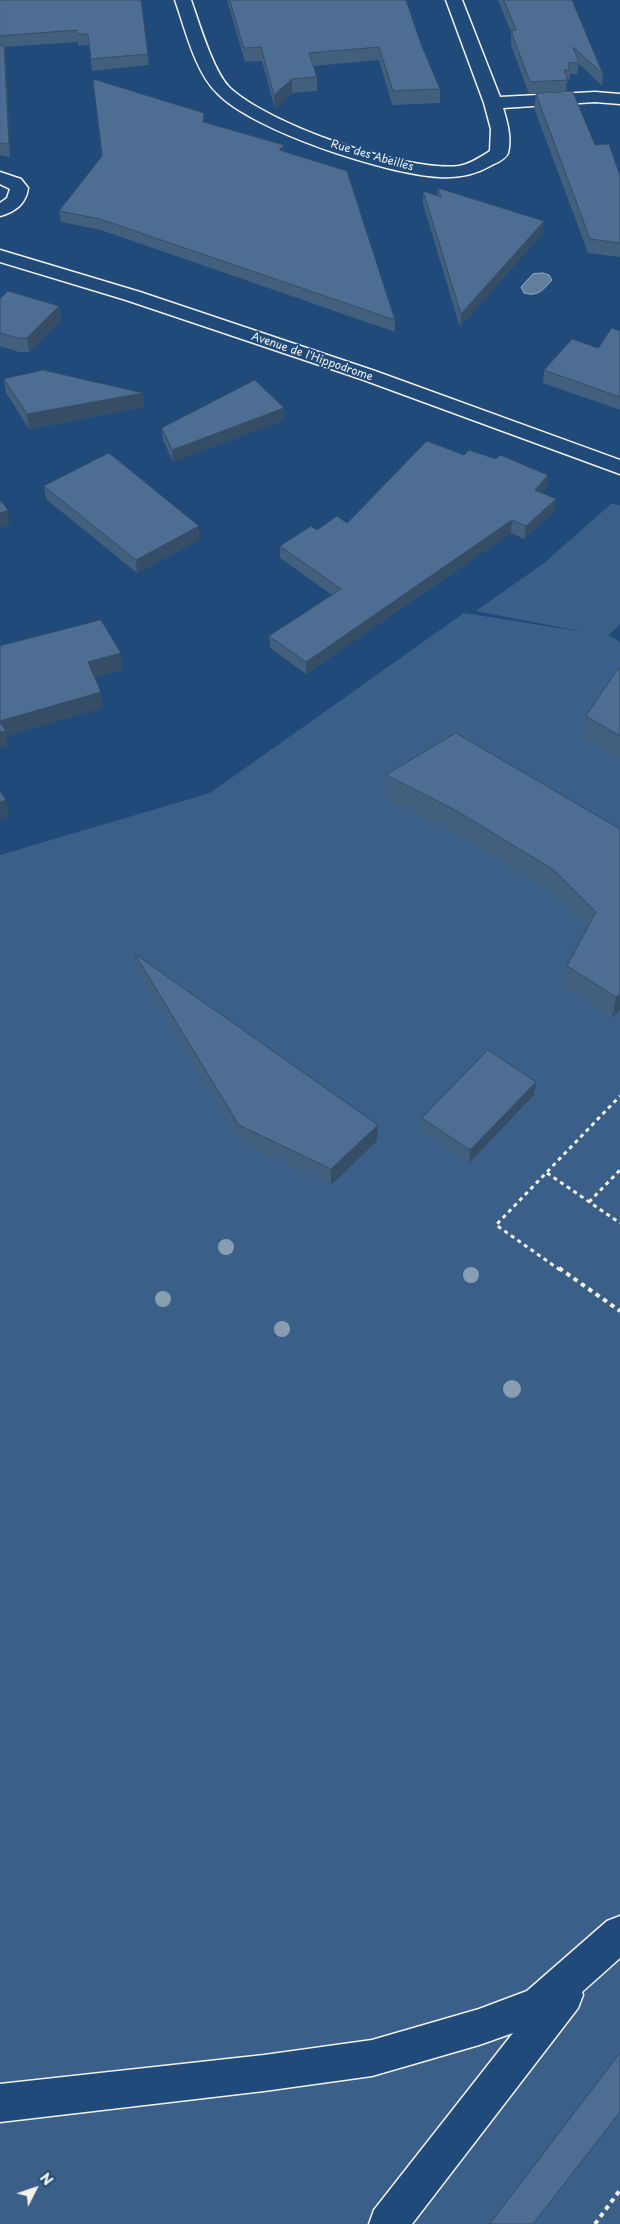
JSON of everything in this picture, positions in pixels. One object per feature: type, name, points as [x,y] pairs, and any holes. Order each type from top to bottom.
[{"type":"street","name":"Rue des Abeilles","points":[[182,0],[213,76],[221,89],[234,101],[272,122],[319,140],[410,168],[460,171],[482,164],[499,153],[500,129],[493,103],[454,0]]},
{"type":"street","points":[[493,103],[595,97],[620,99]]},
{"type":"street","points":[[0,178],[14,183],[19,188],[18,197],[7,207],[0,210]]},
{"type":"street","name":"Avenue de l'Hippodrome","points":[[0,256],[124,293],[358,372],[620,467]]},
{"type":"street","points":[[0,2103],[264,2073],[372,2058],[479,2027],[539,2005],[620,1934]]},
{"type":"street","points":[[388,2224],[592,1960]]},
{"type":"path","points":[[620,1096],[496,1225],[620,1311]]},
{"type":"path","points":[[589,1202],[620,1170]]},
{"type":"path","points":[[547,1173],[620,1223]]},
{"type":"path","points":[[595,2224],[620,2190]]},
{"type":"shaded area","points":[[543,273],[549,275],[552,280],[546,287],[537,293],[524,293],[521,287],[533,274]]},
{"type":"shaded area","points":[[612,503],[620,506],[620,624],[609,635],[620,642],[620,2224],[0,2224],[0,855],[210,793],[464,613],[584,632],[476,611],[544,563]]},
{"type":"building","points":[[0,0],[141,0],[148,54],[91,59],[88,34],[77,34],[77,30],[0,36]]},
{"type":"building","points":[[230,0],[406,0],[421,44],[440,89],[393,91],[379,47],[309,53],[317,77],[292,79],[274,95],[261,47],[244,48]]},
{"type":"building","points":[[504,0],[572,0],[603,74],[573,47],[579,62],[568,63],[570,70],[564,70],[568,80],[530,82],[512,34],[512,30],[516,30]]},
{"type":"building","points":[[0,45],[4,45],[9,144],[0,143]]},
{"type":"building","points":[[93,79],[204,113],[203,122],[284,145],[279,150],[347,171],[395,320],[100,219],[59,211],[102,156]]},
{"type":"building","points":[[573,92],[595,145],[609,144],[620,176],[620,243],[590,239],[536,94]]},
{"type":"building","points":[[438,188],[544,221],[461,314],[423,191],[441,197]]},
{"type":"building","points":[[8,291],[59,306],[27,338],[18,338],[0,333],[0,299]]},
{"type":"building","points":[[612,328],[620,331],[620,397],[544,370],[572,339],[598,348]]},
{"type":"building","points":[[43,370],[143,393],[27,414],[4,379]]},
{"type":"building","points":[[255,380],[284,408],[172,450],[162,428]]},
{"type":"building","points":[[427,441],[464,455],[469,450],[496,459],[500,455],[548,475],[535,490],[556,499],[526,526],[512,520],[306,662],[269,636],[341,589],[280,546],[311,526],[317,530],[337,516],[347,523]]},
{"type":"building","points":[[109,453],[199,526],[136,560],[44,486]]},
{"type":"building","points":[[0,500],[8,510],[0,513]]},
{"type":"building","points":[[101,620],[121,653],[88,662],[101,692],[0,721],[0,646]]},
{"type":"building","points":[[620,669],[620,736],[586,716],[617,670]]},
{"type":"building","points":[[0,722],[6,731],[0,732]]},
{"type":"building","points":[[456,733],[620,829],[620,994],[616,997],[567,966],[596,912],[554,870],[457,811],[386,775]]},
{"type":"building","points":[[0,791],[6,800],[0,802]]},
{"type":"building","points":[[135,954],[378,1125],[331,1169],[239,1125]]},
{"type":"building","points":[[488,1050],[536,1082],[470,1150],[422,1118]]},
{"type":"building","points":[[620,2053],[620,2112],[533,2224],[490,2224]]}]
